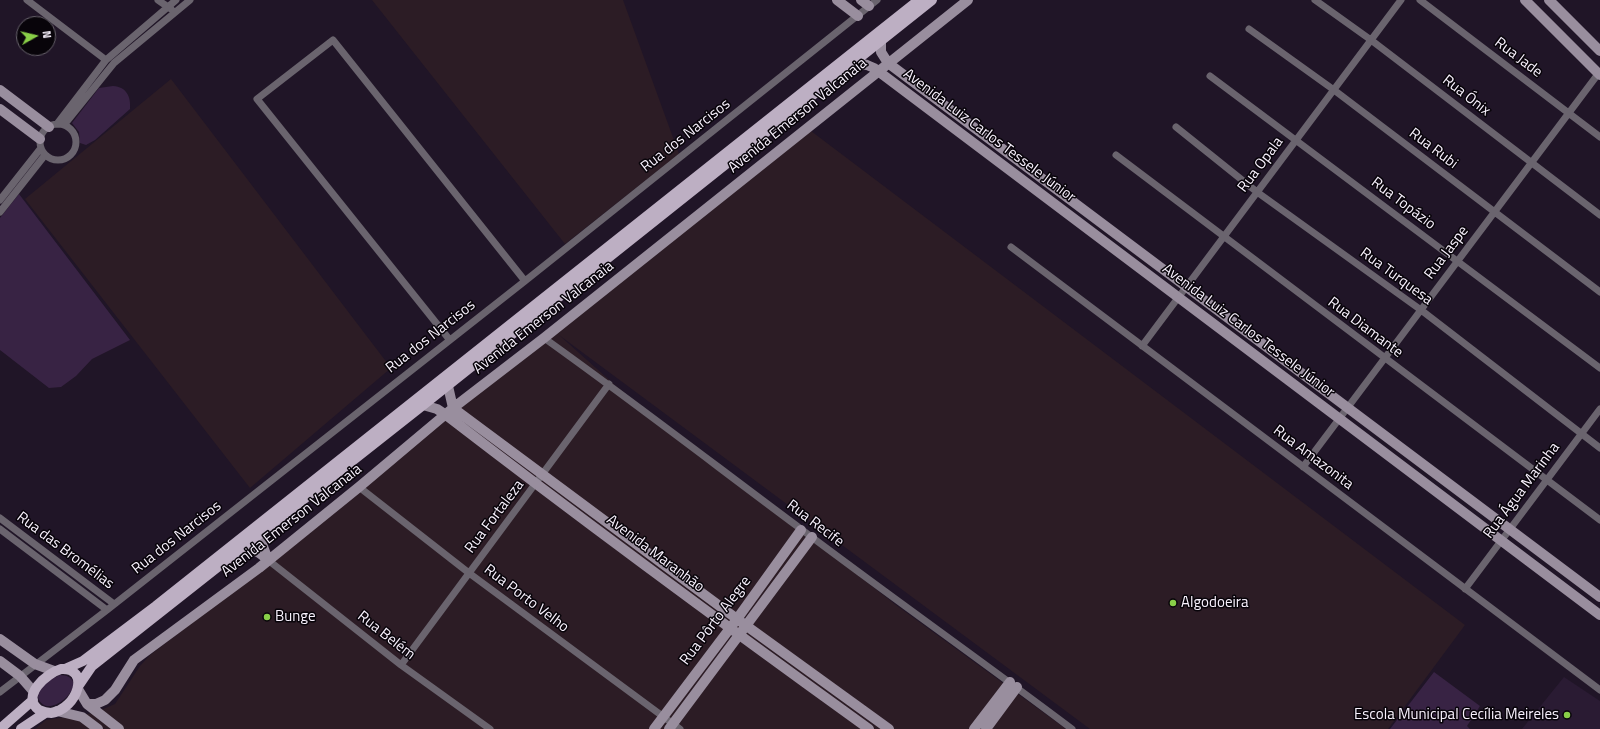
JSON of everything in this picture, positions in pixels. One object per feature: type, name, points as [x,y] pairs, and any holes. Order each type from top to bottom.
[{"type":"main road","points":[[0,729],[34,696],[42,680],[54,671],[65,669],[83,661],[156,606],[919,0]]},
{"type":"main road","points":[[21,729],[45,713],[57,711],[69,704],[92,666],[448,386],[932,0]]},
{"type":"main road","points":[[65,669],[75,675],[79,687]]},
{"type":"main road","points":[[34,696],[37,707],[45,713]]},
{"type":"street","points":[[27,0],[106,60]]},
{"type":"street","points":[[158,0],[175,12]]},
{"type":"street","points":[[57,126],[106,60],[176,0]]},
{"type":"street","points":[[0,212],[42,147],[42,134],[57,126],[114,63],[190,0]]},
{"type":"street","points":[[837,0],[858,16]]},
{"type":"street","points":[[861,0],[873,3]]},
{"type":"street","name":"Avenida Emerson Valcanaia","points":[[87,704],[96,704],[106,700],[115,690],[131,664],[138,657],[268,560],[450,412],[968,0]]},
{"type":"street","name":"Rua Ónix","points":[[1315,0],[1371,40],[1600,215]]},
{"type":"street","name":"Rua Opala","points":[[1142,346],[1401,0]]},
{"type":"street","name":"Rua Jade","points":[[1420,0],[1600,137]]},
{"type":"street","points":[[1525,0],[1599,75]]},
{"type":"street","points":[[1549,0],[1600,51]]},
{"type":"street","name":"Rua dos Narcisos","points":[[0,692],[107,610],[873,3]]},
{"type":"street","name":"Rua Rubi","points":[[1249,29],[1334,90],[1600,292]]},
{"type":"street","points":[[449,339],[257,99],[333,40],[525,280]]},
{"type":"street","points":[[881,40],[881,52],[888,63]]},
{"type":"street","name":"Avenida Luiz Carlos Tessele Júnior","points":[[853,62],[867,64],[878,71],[1600,615]]},
{"type":"street","name":"Avenida Luiz Carlos Tessele Júnior","points":[[888,63],[1600,596]]},
{"type":"street","name":"Rua Jaspe","points":[[1303,467],[1568,113],[1599,75]]},
{"type":"street","name":"Rua Topázio","points":[[1210,76],[1600,368]]},
{"type":"street","points":[[0,90],[57,126],[69,128],[75,137],[76,142],[73,152],[65,159],[59,160],[49,158],[42,147],[0,109]]},
{"type":"street","name":"Rua Turquesa","points":[[1176,127],[1257,192],[1421,310],[1600,448]]},
{"type":"street","points":[[0,200],[42,147]]},
{"type":"street","name":"Rua Diamante","points":[[1116,156],[1600,520]]},
{"type":"street","name":"Rua Amazonita","points":[[1011,247],[1600,690]]},
{"type":"street","name":"Rua Recife","points":[[544,338],[609,384],[801,530],[1013,684],[1072,729]]},
{"type":"street","name":"Rua Fortaleza","points":[[401,665],[609,384]]},
{"type":"street","points":[[448,386],[450,412]]},
{"type":"street","name":"Avenida Maranhão","points":[[423,405],[450,412],[543,474],[737,619],[889,729]]},
{"type":"street","name":"Rua Água Marinha","points":[[1465,589],[1600,409]]},
{"type":"street","name":"Avenida Maranhão","points":[[450,412],[535,484],[868,729]]},
{"type":"street","name":"Rua Porto Velho","points":[[359,487],[469,573],[663,716],[674,727]]},
{"type":"street","name":"Rua das Bromélias","points":[[0,518],[114,604]]},
{"type":"street","name":"Rua das Bromélias","points":[[0,529],[107,610]]},
{"type":"street","name":"Rua Pôrto Alegre","points":[[654,729],[737,619],[801,530]]},
{"type":"street","points":[[262,533],[261,541],[268,560]]},
{"type":"street","name":"Rua Pôrto Alegre","points":[[674,727],[746,625],[812,537]]},
{"type":"street","points":[[242,548],[250,548],[268,560]]},
{"type":"street","name":"Rua Belém","points":[[268,560],[401,665],[490,729]]},
{"type":"street","points":[[0,639],[35,664],[54,671]]},
{"type":"street","points":[[0,662],[20,676],[34,696]]},
{"type":"street","points":[[974,729],[1013,684]]},
{"type":"street","points":[[986,729],[1013,684]]},
{"type":"street","points":[[79,687],[87,704],[120,729]]},
{"type":"street","points":[[57,711],[82,717],[98,729]]},
{"type":"shaded area","points":[[372,0],[623,0],[679,154],[565,244]]},
{"type":"shaded area","points":[[171,79],[391,368],[250,488],[25,199]]},
{"type":"shaded area","points":[[113,86],[122,88],[127,93],[130,100],[130,109],[95,140],[86,145],[80,143],[79,132],[72,123],[99,88]]},
{"type":"shaded area","points":[[807,128],[1465,625],[1388,729],[1090,729],[559,335],[616,386],[896,605],[1066,729],[35,729],[46,720],[94,713],[115,704],[140,666],[150,655],[260,570],[448,416]]},
{"type":"shaded area","points":[[19,194],[130,340],[92,359],[76,376],[61,387],[49,388],[0,350],[0,218]]},
{"type":"shaded area","points":[[1434,672],[1480,706],[1467,726],[1470,729],[1390,729]]},
{"type":"shaded area","points":[[60,675],[70,678],[73,684],[71,691],[57,704],[49,706],[42,703],[37,694],[45,682]]},
{"type":"shaded area","name":"Escola Municipal Cecília Meireles","points":[[1564,677],[1600,701],[1600,729],[1522,729]]},
{"type":"place","name":"Algodoeira","points":[[1173,603]]},
{"type":"place","name":"Bunge","points":[[267,617]]},
{"type":"place","name":"Escola Municipal Cecília Meireles","points":[[1567,715]]}]
